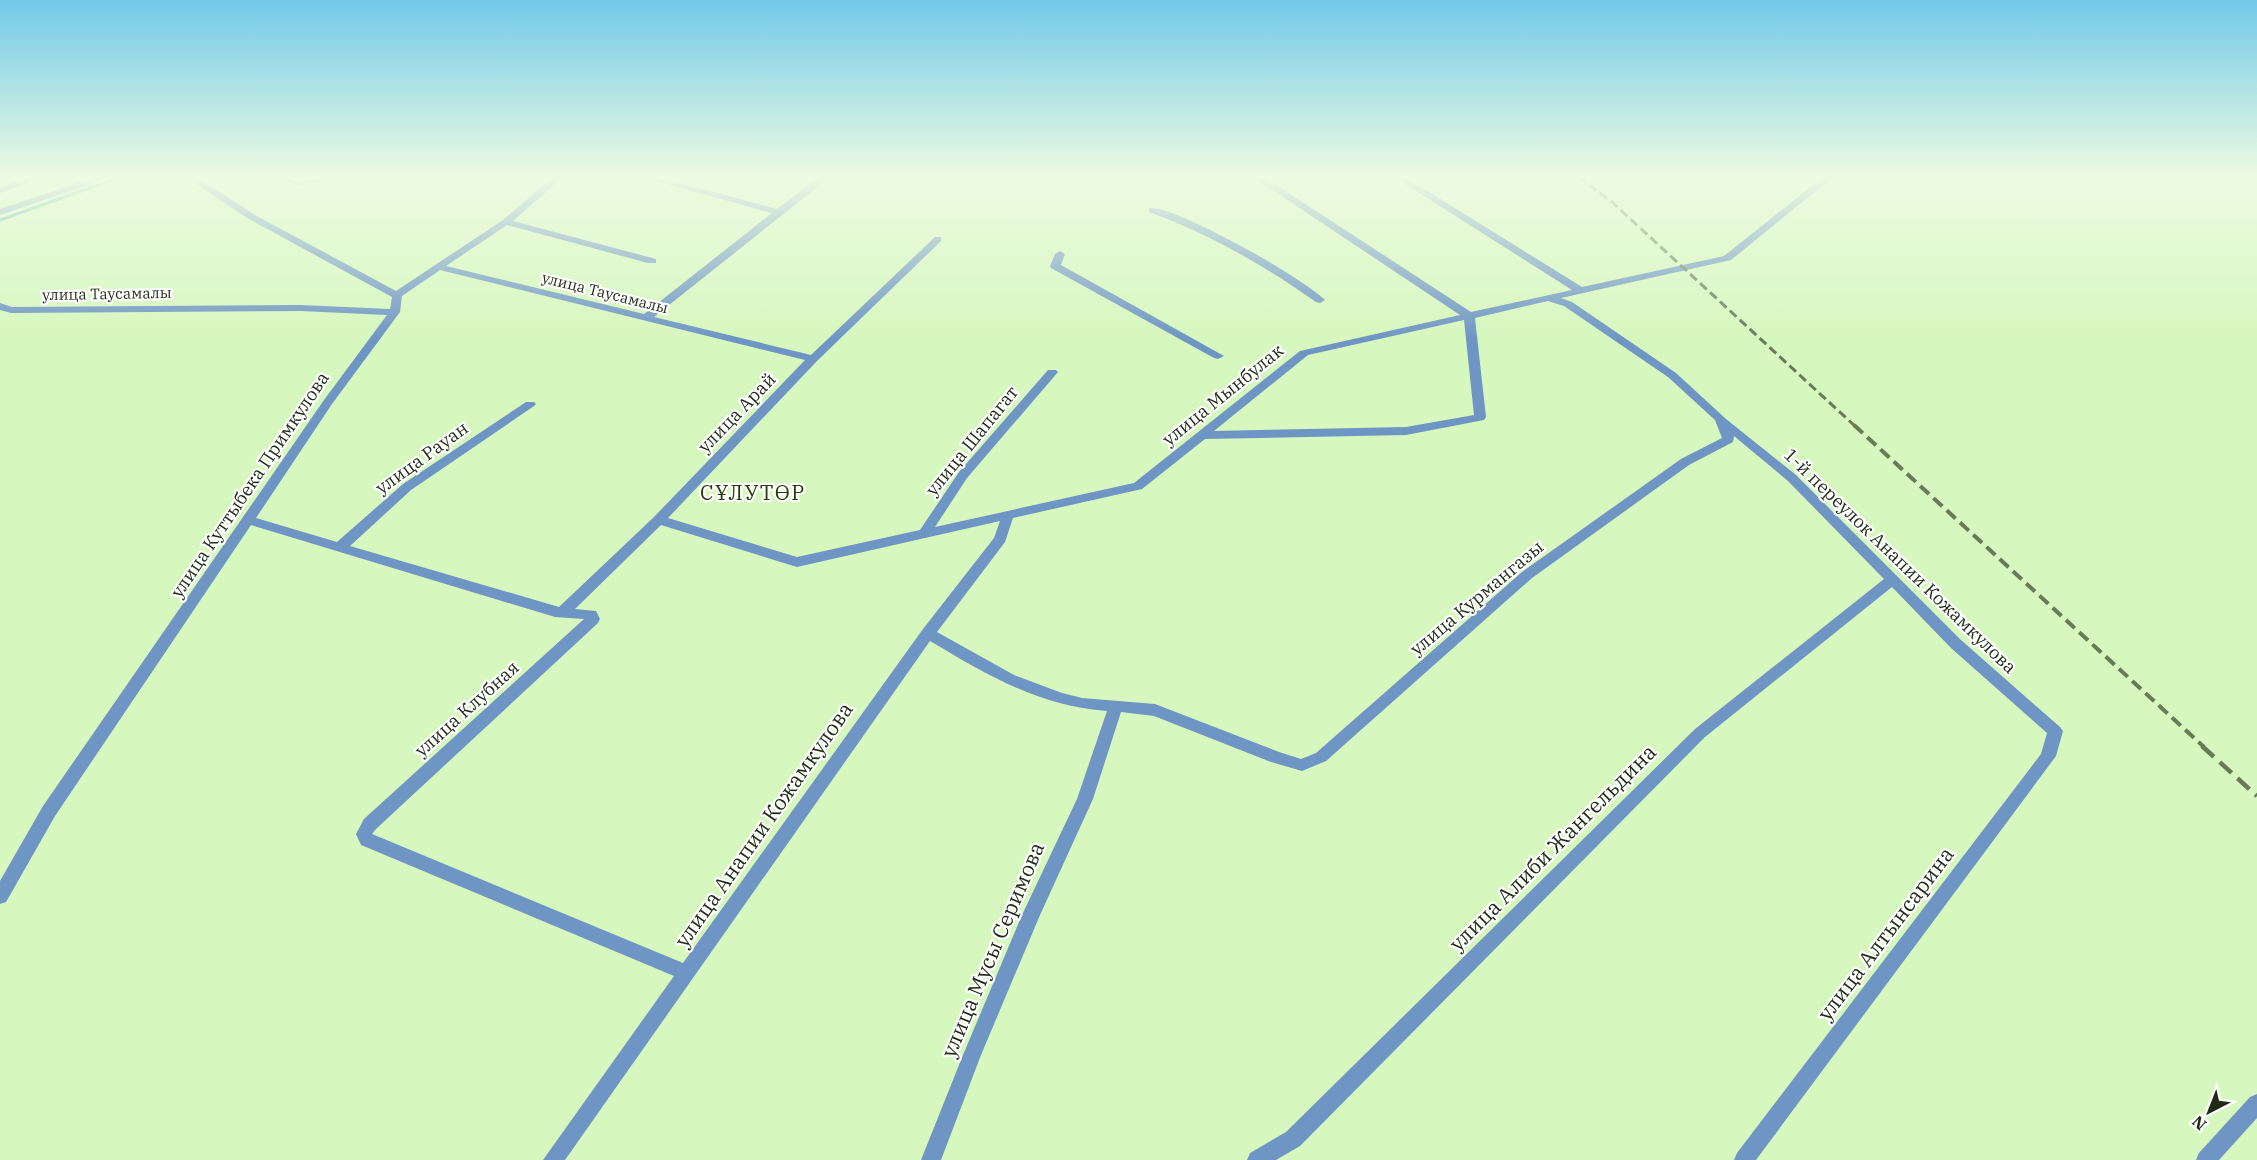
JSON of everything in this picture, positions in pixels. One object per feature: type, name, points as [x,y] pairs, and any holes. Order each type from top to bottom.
[{"type":"street","points":[[278,231],[396,295]]},
{"type":"street","points":[[396,295],[492,231]]},
{"type":"street","points":[[540,231],[651,261]]},
{"type":"street","points":[[646,318],[755,231]]},
{"type":"street","points":[[1202,231],[1288,276],[1320,300]]},
{"type":"street","points":[[1202,435],[1406,431],[1480,417],[1469,316],[1340,231]]},
{"type":"street","points":[[1485,231],[1581,291]]},
{"type":"street","name":"улица Мынбулак","points":[[658,520],[797,562],[1138,486],[1304,353],[1727,258],[1761,231]]},
{"type":"street","name":"улица Арай","points":[[563,612],[658,520],[813,359],[938,239]]},
{"type":"street","points":[[1060,254],[1055,266],[1218,356]]},
{"type":"street","name":"улица Таусамалы","points":[[438,267],[813,359]]},
{"type":"street","points":[[395,312],[396,295]]},
{"type":"street","points":[[1549,298],[1568,304],[1622,339],[1672,375],[1720,418]]},
{"type":"street","name":"улица Таусамалы","points":[[0,306],[11,310],[301,308],[395,312]]},
{"type":"street","name":"улица Куттыбека Примкулова","points":[[0,897],[49,811],[328,402],[395,312]]},
{"type":"street","name":"улица Шапагат","points":[[924,534],[963,475],[1052,372]]},
{"type":"street","name":"улица Рауан","points":[[340,547],[407,487],[530,404]]},
{"type":"street","name":"1-й переулок Анапии Кожамкулова","points":[[1720,418],[1792,478],[1956,644],[2055,731]]},
{"type":"street","name":"улица Курмангазы","points":[[1116,706],[1155,710],[1276,758],[1302,765],[1321,757],[1527,575],[1685,462],[1729,439],[1720,418]]},
{"type":"street","name":"улица Анапии Кожамкулова","points":[[553,1160],[928,633],[1000,539],[1008,515]]},
{"type":"street","name":"улица Клубная","points":[[248,520],[555,612],[591,615],[593,619],[370,824],[364,834],[367,840],[687,973]]},
{"type":"street","name":"улица Алиби Жангельдина","points":[[1257,1160],[1293,1139],[1700,733],[1892,580]]},
{"type":"street","points":[[928,633],[1000,675],[1060,699],[1116,706]]},
{"type":"street","name":"улица Мусы Серимова","points":[[931,1160],[1031,915],[1085,799],[1116,706]]},
{"type":"street","name":"улица Алтынсарина","points":[[1744,1160],[2048,756],[2055,731]]},
{"type":"street","points":[[2206,1160],[2257,1104]]},
{"type":"railway","points":[[1644,231],[1856,427]]},
{"type":"railway","points":[[1854,425],[2204,747]]},
{"type":"railway","points":[[2202,746],[2257,796]]},
{"type":"district","name":"СҰЛУТӨР","points":[[753,493]]}]
